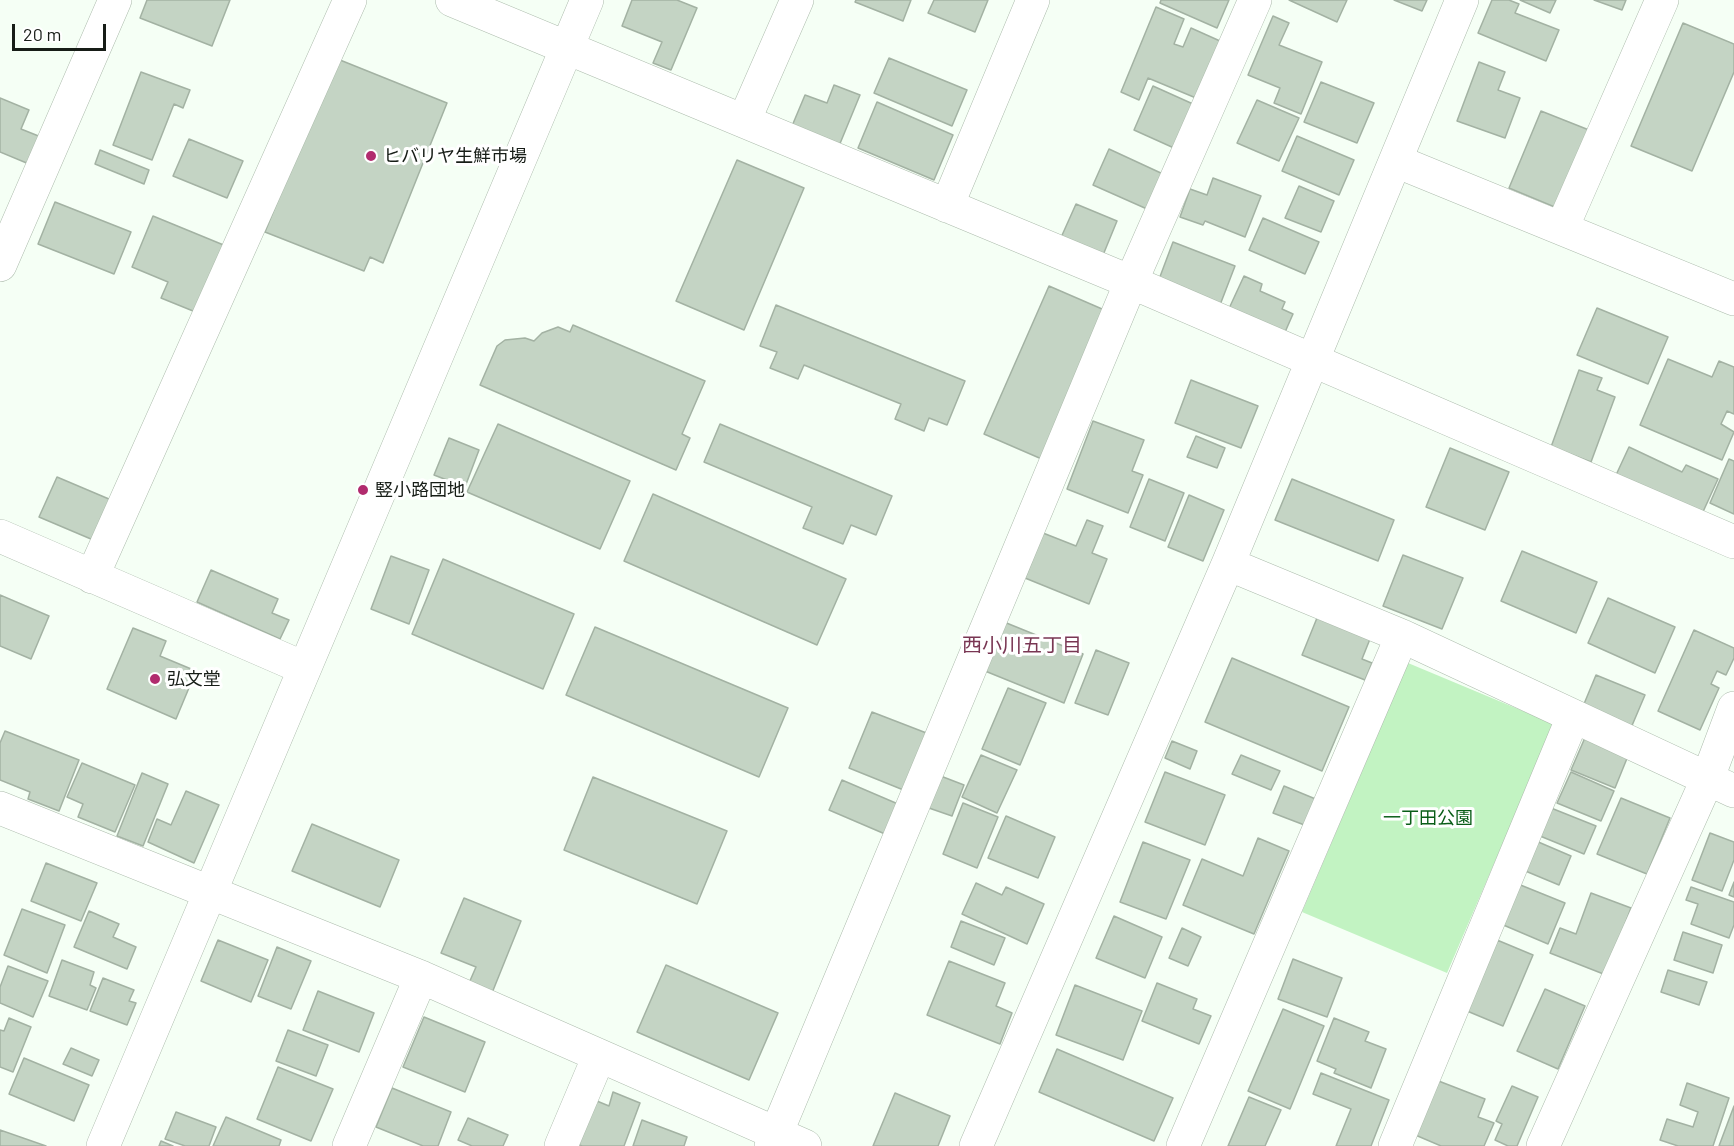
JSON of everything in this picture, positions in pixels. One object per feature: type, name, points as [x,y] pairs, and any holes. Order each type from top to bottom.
[{"type":"street","points":[[0,265],[116,0]]},
{"type":"street","points":[[92,577],[350,0]]},
{"type":"street","points":[[452,0],[1131,282],[1734,542]]},
{"type":"street","points":[[103,1146],[213,892],[304,668],[587,0]]},
{"type":"street","points":[[744,121],[797,0]]},
{"type":"street","points":[[946,206],[1033,0]]},
{"type":"street","points":[[2,814],[213,892],[421,977],[784,1142],[1131,282],[1255,0]]},
{"type":"street","points":[[976,1146],[1227,564],[1461,0]]},
{"type":"street","points":[[1563,228],[1662,0]]},
{"type":"street","points":[[1396,160],[1732,293]]},
{"type":"street","points":[[0,536],[304,668]]},
{"type":"street","points":[[1227,564],[1402,636],[1720,786]]},
{"type":"street","points":[[1183,1146],[1402,636]]},
{"type":"street","points":[[1543,1146],[1720,786],[1734,708]]},
{"type":"street","points":[[1395,1146],[1573,717]]},
{"type":"street","points":[[349,1146],[421,977]]},
{"type":"street","points":[[561,1146],[599,1056]]},
{"type":"green space","name":"一丁田公園","points":[[1408,663],[1554,724],[1447,973],[1302,912]]},
{"type":"building","points":[[147,0],[230,0],[212,46],[140,18]]},
{"type":"building","points":[[632,0],[677,0],[697,8],[671,70],[653,63],[662,42],[622,26]]},
{"type":"building","points":[[856,0],[911,0],[903,21],[855,2]]},
{"type":"building","points":[[934,0],[988,0],[975,32],[928,13]]},
{"type":"building","points":[[1161,0],[1229,0],[1217,28],[1160,3]]},
{"type":"building","points":[[1289,0],[1347,0],[1337,22]]},
{"type":"building","points":[[1394,0],[1427,0],[1422,11]]},
{"type":"building","points":[[1492,0],[1509,0],[1519,4],[1515,13],[1559,30],[1546,61],[1478,33]]},
{"type":"building","points":[[1520,0],[1556,0],[1550,13]]},
{"type":"building","points":[[1594,0],[1626,0],[1622,10]]},
{"type":"building","points":[[1156,7],[1184,19],[1174,44],[1183,47],[1191,28],[1220,41],[1196,98],[1148,78],[1139,100],[1121,92]]},
{"type":"building","points":[[1273,16],[1289,23],[1279,45],[1322,62],[1301,114],[1274,103],[1280,88],[1248,75]]},
{"type":"building","points":[[1683,23],[1734,44],[1734,72],[1692,171],[1631,146]]},
{"type":"building","points":[[335,58],[447,103],[383,263],[370,257],[364,271],[265,232]]},
{"type":"building","points":[[889,58],[967,90],[952,126],[874,93]]},
{"type":"building","points":[[1479,62],[1505,72],[1498,90],[1520,98],[1505,138],[1457,121]]},
{"type":"building","points":[[141,72],[190,90],[183,108],[174,104],[152,160],[113,145]]},
{"type":"building","points":[[1321,82],[1374,103],[1357,143],[1304,122]]},
{"type":"building","points":[[834,85],[860,95],[839,146],[792,126],[805,95],[827,103]]},
{"type":"building","points":[[1153,86],[1193,104],[1174,148],[1134,130]]},
{"type":"building","points":[[0,98],[29,110],[21,129],[41,137],[29,164],[0,152]]},
{"type":"building","points":[[1257,100],[1299,118],[1279,161],[1237,143]]},
{"type":"building","points":[[877,102],[953,135],[934,180],[858,148]]},
{"type":"building","points":[[1541,111],[1589,130],[1557,208],[1509,188]]},
{"type":"building","points":[[1297,136],[1354,160],[1339,195],[1282,171]]},
{"type":"building","points":[[189,139],[243,161],[227,198],[173,176]]},
{"type":"building","points":[[1109,149],[1163,174],[1147,209],[1093,185]]},
{"type":"building","points":[[100,150],[149,170],[144,184],[95,164]]},
{"type":"building","points":[[737,160],[804,188],[744,330],[676,301]]},
{"type":"building","points":[[1213,178],[1261,196],[1245,237],[1205,221],[1203,225],[1180,217],[1190,189],[1207,195]]},
{"type":"building","points":[[1299,186],[1334,201],[1321,232],[1285,218]]},
{"type":"building","points":[[55,202],[131,232],[114,274],[38,244]]},
{"type":"building","points":[[1076,204],[1117,221],[1101,260],[1059,242]]},
{"type":"building","points":[[153,216],[226,246],[198,313],[161,298],[168,282],[132,267]]},
{"type":"building","points":[[1263,218],[1319,242],[1305,274],[1249,250]]},
{"type":"building","points":[[1173,242],[1235,266],[1220,305],[1158,282]]},
{"type":"building","points":[[1244,276],[1262,284],[1260,291],[1285,302],[1282,309],[1293,314],[1282,339],[1226,315]]},
{"type":"building","points":[[1049,286],[1109,312],[1044,460],[984,434]]},
{"type":"building","points":[[776,305],[965,381],[947,425],[929,418],[924,431],[895,419],[901,404],[804,365],[798,379],[770,368],[777,352],[760,346]]},
{"type":"building","points":[[1597,308],[1668,337],[1648,384],[1577,355]]},
{"type":"building","points":[[573,325],[705,381],[682,434],[690,438],[676,470],[480,385],[497,346],[505,340],[525,338],[534,341],[542,333],[558,327],[570,332]]},
{"type":"building","points":[[1668,359],[1712,377],[1719,361],[1734,367],[1734,414],[1727,411],[1721,424],[1734,432],[1722,460],[1640,425]]},
{"type":"building","points":[[1579,370],[1602,378],[1597,390],[1615,397],[1591,462],[1551,447]]},
{"type":"building","points":[[1191,380],[1258,406],[1241,448],[1175,423]]},
{"type":"building","points":[[1093,421],[1144,440],[1132,471],[1143,475],[1128,513],[1067,489]]},
{"type":"building","points":[[498,424],[630,481],[600,549],[467,492]]},
{"type":"building","points":[[720,424],[892,496],[876,535],[851,525],[843,544],[803,528],[812,507],[704,462]]},
{"type":"building","points":[[1196,436],[1225,448],[1217,468],[1187,457]]},
{"type":"building","points":[[449,438],[479,450],[465,487],[434,475]]},
{"type":"building","points":[[1629,447],[1682,472],[1686,465],[1718,479],[1702,514],[1616,475]]},
{"type":"building","points":[[1450,448],[1509,472],[1485,530],[1426,507]]},
{"type":"building","points":[[1729,459],[1734,461],[1734,514],[1710,503]]},
{"type":"building","points":[[57,477],[116,502],[98,542],[39,517]]},
{"type":"building","points":[[1149,479],[1184,493],[1165,541],[1130,527]]},
{"type":"building","points":[[1292,479],[1394,520],[1378,561],[1275,520]]},
{"type":"building","points":[[653,494],[846,579],[817,645],[624,561]]},
{"type":"building","points":[[1189,495],[1224,510],[1203,561],[1168,547]]},
{"type":"building","points":[[1087,520],[1103,526],[1092,553],[1107,559],[1089,604],[1025,578],[1043,533],[1076,546]]},
{"type":"building","points":[[1522,551],[1597,582],[1576,633],[1501,601]]},
{"type":"building","points":[[1403,555],[1463,578],[1442,629],[1383,606]]},
{"type":"building","points":[[391,556],[429,570],[409,624],[371,609]]},
{"type":"building","points":[[443,559],[574,614],[543,689],[412,634]]},
{"type":"building","points":[[211,570],[278,599],[272,613],[289,620],[280,639],[197,602]]},
{"type":"building","points":[[0,595],[49,616],[31,659],[0,646]]},
{"type":"building","points":[[1608,598],[1675,627],[1655,673],[1588,643]]},
{"type":"building","points":[[1319,613],[1372,634],[1362,659],[1372,663],[1365,680],[1302,655]]},
{"type":"building","points":[[1004,622],[1083,654],[1064,703],[985,671]]},
{"type":"building","points":[[595,627],[788,708],[759,777],[566,695]]},
{"type":"building","points":[[133,628],[166,641],[160,656],[196,671],[176,719],[107,689]]},
{"type":"building","points":[[1694,630],[1734,648],[1734,658],[1726,675],[1717,671],[1711,684],[1719,688],[1700,730],[1658,711]]},
{"type":"building","points":[[1096,650],[1129,663],[1108,715],[1075,703]]},
{"type":"building","points":[[1232,658],[1349,707],[1322,771],[1205,722]]},
{"type":"building","points":[[1596,675],[1645,695],[1628,735],[1579,716]]},
{"type":"building","points":[[1008,688],[1046,703],[1020,765],[982,749]]},
{"type":"building","points":[[872,712],[929,734],[906,791],[849,768]]},
{"type":"building","points":[[5,731],[79,760],[59,811],[28,799],[30,792],[0,780],[0,743]]},
{"type":"building","points":[[1587,733],[1630,751],[1615,788],[1571,770]]},
{"type":"building","points":[[1172,741],[1197,751],[1190,769],[1165,758]]},
{"type":"building","points":[[981,755],[1017,770],[997,813],[962,797]]},
{"type":"building","points":[[1241,755],[1280,771],[1271,790],[1232,774]]},
{"type":"building","points":[[82,763],[135,785],[115,832],[78,817],[83,804],[67,797]]},
{"type":"building","points":[[1165,772],[1225,795],[1205,845],[1145,822]]},
{"type":"building","points":[[1571,772],[1614,791],[1601,821],[1557,803]]},
{"type":"building","points":[[142,773],[168,784],[143,846],[117,836]]},
{"type":"building","points":[[938,775],[964,785],[952,816],[926,807]]},
{"type":"building","points":[[593,777],[727,831],[697,904],[564,850]]},
{"type":"building","points":[[842,780],[898,804],[885,834],[829,810]]},
{"type":"building","points":[[1284,786],[1318,800],[1307,826],[1273,813]]},
{"type":"building","points":[[186,791],[219,805],[194,863],[148,842],[157,819],[171,825]]},
{"type":"building","points":[[1621,798],[1670,818],[1647,874],[1597,854]]},
{"type":"building","points":[[963,803],[998,817],[977,868],[943,854]]},
{"type":"building","points":[[1551,808],[1596,826],[1584,854],[1540,836]]},
{"type":"building","points":[[1006,816],[1055,837],[1038,878],[988,858]]},
{"type":"building","points":[[312,824],[399,860],[380,907],[292,871]]},
{"type":"building","points":[[1710,833],[1734,842],[1734,860],[1722,891],[1692,880]]},
{"type":"building","points":[[1258,838],[1289,851],[1254,934],[1183,905],[1202,859],[1243,876]]},
{"type":"building","points":[[1536,841],[1571,856],[1559,885],[1523,870]]},
{"type":"building","points":[[1143,842],[1190,860],[1166,919],[1120,902]]},
{"type":"building","points":[[46,863],[97,883],[81,921],[31,901]]},
{"type":"building","points":[[1734,882],[1734,897],[1729,895]]},
{"type":"building","points":[[976,883],[1002,895],[1006,887],[1044,904],[1027,944],[962,914]]},
{"type":"building","points":[[1518,884],[1565,903],[1548,944],[1501,924]]},
{"type":"building","points":[[1691,887],[1734,902],[1734,925],[1729,938],[1691,924],[1698,904],[1686,900]]},
{"type":"building","points":[[1591,893],[1631,908],[1606,975],[1550,953],[1560,928],[1576,934]]},
{"type":"building","points":[[464,898],[521,921],[492,993],[469,983],[476,967],[441,953]]},
{"type":"building","points":[[22,909],[65,925],[47,973],[4,955]]},
{"type":"building","points":[[89,911],[119,924],[113,937],[136,947],[127,969],[74,947]]},
{"type":"building","points":[[1114,916],[1162,937],[1145,978],[1096,958]]},
{"type":"building","points":[[961,921],[1005,938],[994,965],[951,947]]},
{"type":"building","points":[[1182,928],[1201,937],[1188,966],[1169,958]]},
{"type":"building","points":[[1683,932],[1722,945],[1713,973],[1674,960]]},
{"type":"building","points":[[218,940],[268,960],[251,1002],[201,981]]},
{"type":"building","points":[[1497,940],[1533,955],[1503,1026],[1467,1011]]},
{"type":"building","points":[[277,947],[311,961],[291,1009],[258,996]]},
{"type":"building","points":[[1293,959],[1342,978],[1327,1017],[1278,999]]},
{"type":"building","points":[[62,960],[94,972],[90,985],[96,988],[87,1010],[49,996]]},
{"type":"building","points":[[949,961],[1005,983],[996,1006],[1012,1013],[1000,1044],[927,1015]]},
{"type":"building","points":[[666,965],[778,1013],[749,1080],[637,1032]]},
{"type":"building","points":[[8,966],[48,981],[33,1017],[0,1003],[0,987]]},
{"type":"building","points":[[1668,970],[1707,982],[1699,1005],[1661,992]]},
{"type":"building","points":[[103,978],[134,990],[129,1001],[136,1003],[127,1025],[90,1011]]},
{"type":"building","points":[[1157,983],[1197,999],[1193,1009],[1211,1016],[1199,1044],[1142,1021]]},
{"type":"building","points":[[1075,985],[1142,1011],[1123,1060],[1056,1035]]},
{"type":"building","points":[[1545,989],[1585,1006],[1558,1069],[1517,1051]]},
{"type":"building","points":[[318,991],[374,1013],[359,1052],[303,1030]]},
{"type":"building","points":[[1283,1009],[1324,1026],[1290,1109],[1248,1091]]},
{"type":"building","points":[[424,1017],[485,1042],[465,1092],[403,1067]]},
{"type":"building","points":[[9,1018],[31,1027],[13,1072],[0,1067],[0,1030],[4,1031]]},
{"type":"building","points":[[1334,1018],[1369,1032],[1365,1041],[1386,1049],[1371,1088],[1334,1073],[1336,1069],[1317,1061]]},
{"type":"building","points":[[288,1030],[328,1045],[316,1076],[276,1061]]},
{"type":"building","points":[[71,1048],[99,1060],[92,1076],[63,1064]]},
{"type":"building","points":[[1057,1049],[1173,1098],[1154,1141],[1039,1092]]},
{"type":"building","points":[[24,1058],[89,1085],[74,1121],[9,1094]]},
{"type":"building","points":[[278,1067],[333,1089],[311,1141],[257,1119]]},
{"type":"building","points":[[1321,1073],[1389,1100],[1371,1146],[1336,1146],[1351,1109],[1313,1094]]},
{"type":"building","points":[[1436,1080],[1485,1099],[1478,1117],[1494,1123],[1484,1146],[1441,1146],[1413,1134]]},
{"type":"building","points":[[1687,1083],[1729,1098],[1713,1146],[1678,1146],[1660,1140],[1667,1119],[1693,1127],[1698,1112],[1680,1105]]},
{"type":"building","points":[[1512,1086],[1538,1097],[1517,1146],[1508,1146],[1495,1140],[1502,1124],[1496,1121]]},
{"type":"building","points":[[392,1088],[451,1112],[438,1146],[423,1146],[376,1127]]},
{"type":"building","points":[[613,1092],[640,1103],[624,1146],[582,1146],[575,1143],[592,1099],[609,1106]]},
{"type":"building","points":[[895,1093],[950,1116],[938,1146],[873,1146]]},
{"type":"building","points":[[1249,1097],[1281,1110],[1265,1146],[1228,1146]]},
{"type":"building","points":[[1734,1106],[1734,1146],[1719,1146]]},
{"type":"building","points":[[176,1112],[216,1127],[209,1146],[185,1146],[165,1139]]},
{"type":"building","points":[[226,1117],[281,1140],[279,1146],[213,1146]]},
{"type":"building","points":[[468,1118],[508,1135],[503,1146],[472,1146],[458,1140]]},
{"type":"building","points":[[642,1120],[687,1137],[684,1146],[633,1146]]},
{"type":"building","points":[[0,1130],[46,1146],[0,1146]]},
{"type":"building","points":[[161,1141],[173,1146],[159,1146]]},
{"type":"place","name":"ヒバリヤ生鮮市場","points":[[371,156]]},
{"type":"place","name":"竪小路団地","points":[[363,490]]},
{"type":"place","name":"弘文堂","points":[[155,679]]},
{"type":"district","name":"西小川五丁目","points":[[1022,645]]}]
